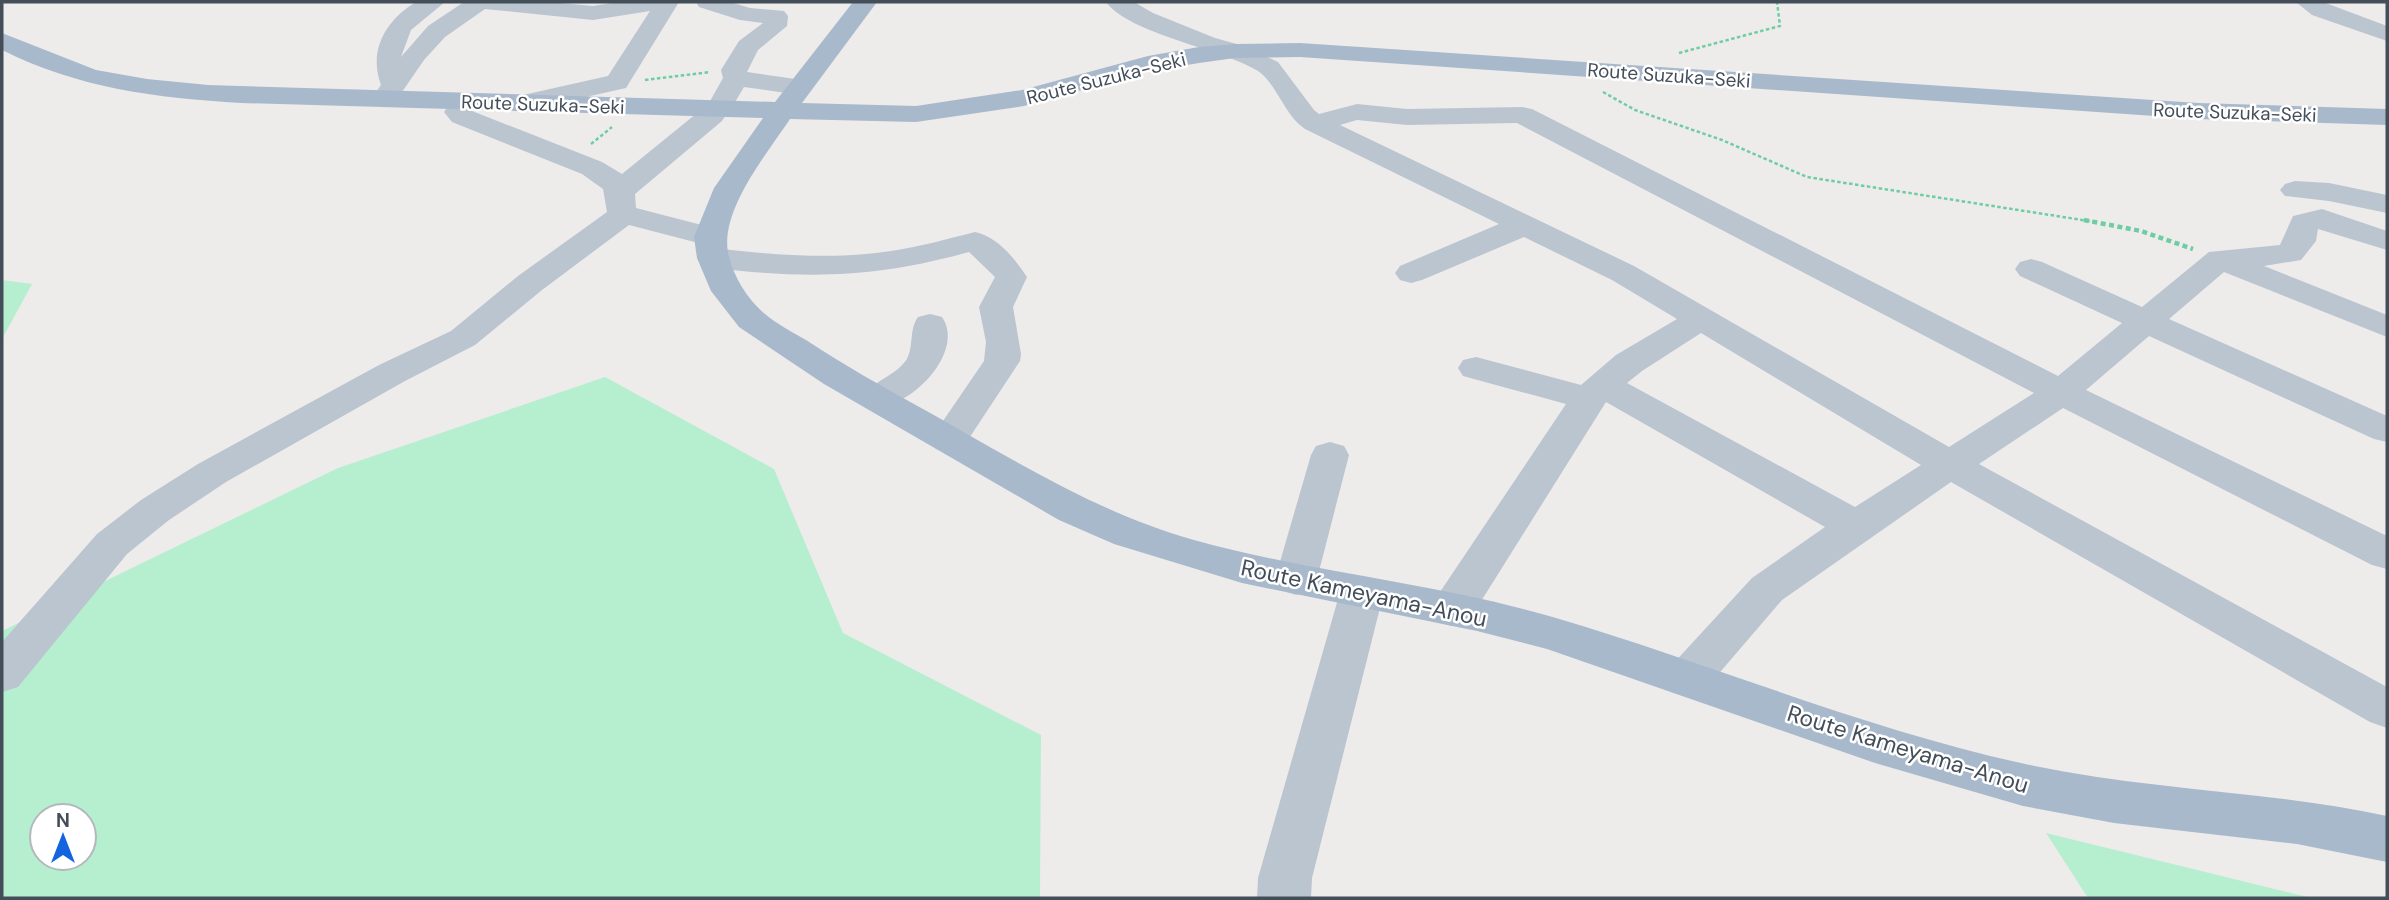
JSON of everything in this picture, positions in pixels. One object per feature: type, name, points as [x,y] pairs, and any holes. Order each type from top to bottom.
[{"type":"main road","points":[[712,248],[729,188],[791,99],[865,2]]},
{"type":"main road","name":"Route Suzuka-Seki","points":[[2,40],[46,63],[92,78],[127,85],[216,94],[389,92],[465,101],[523,103],[791,99],[916,114],[1024,99],[1148,64],[1235,51],[1300,50],[2198,111],[2387,117]]},
{"type":"main road","name":"Route Kameyama-Anou","points":[[712,248],[723,284],[751,320],[837,376],[1108,527],[1195,557],[1536,629],[1814,724],[2024,786],[2097,799],[2338,826],[2387,839]]},
{"type":"street","points":[[389,92],[387,64],[393,37],[410,14],[433,2]]},
{"type":"street","points":[[389,92],[422,46],[441,26],[456,14],[481,2],[593,13],[660,2]]},
{"type":"street","points":[[523,103],[617,82],[667,2]]},
{"type":"street","points":[[2,674],[112,544],[155,510],[212,473],[392,373],[463,338],[482,325],[622,202],[717,109],[748,46],[775,26],[781,9],[748,15],[707,2]]},
{"type":"street","points":[[1118,2],[1145,18],[1235,51],[1269,67],[1304,116],[1315,123],[1394,164],[1527,224],[1623,273],[1951,465],[2387,709]]},
{"type":"street","points":[[2308,2],[2320,10],[2387,34]]},
{"type":"street","points":[[735,74],[791,99]]},
{"type":"street","points":[[465,101],[458,113],[462,116],[592,168],[611,179],[622,202],[712,248],[776,264],[865,264],[893,261],[975,242],[1000,262],[1011,277],[999,298],[996,312],[1005,347],[1002,361],[949,440]]},
{"type":"street","points":[[1315,123],[1357,112],[1407,117],[1522,114],[2061,392],[2387,554]]},
{"type":"street","points":[[2295,190],[2329,192],[2387,204]]},
{"type":"street","points":[[1687,679],[1767,589],[1856,526],[2061,392],[2223,260],[2290,253],[2300,241],[2304,223],[2322,218],[2387,241]]},
{"type":"street","points":[[1411,273],[1527,224]]},
{"type":"street","points":[[2223,260],[2387,327]]},
{"type":"street","points":[[2031,269],[2387,430]]},
{"type":"street","points":[[1452,610],[1597,392],[1629,363],[1702,317]]},
{"type":"street","points":[[879,398],[922,368],[930,346],[930,324]]},
{"type":"street","points":[[1476,368],[1597,392],[1856,526]]},
{"type":"street","points":[[1296,579],[1330,455]]},
{"type":"street","points":[[1284,898],[1285,878],[1362,592]]},
{"type":"path","points":[[1632,72],[1647,62],[1780,26],[1777,2]]},
{"type":"path","points":[[1578,68],[1601,90],[1635,110],[1722,140],[1807,177],[2108,224],[2141,231],[2223,260]]},
{"type":"path","points":[[617,82],[735,74]]},
{"type":"green space","points":[[2,280],[32,284],[2,339]]},
{"type":"green space","points":[[605,377],[774,469],[843,633],[1041,735],[1040,898],[2,898],[2,631],[338,468]]},
{"type":"green space","points":[[2046,833],[2312,898],[2088,898]]}]
